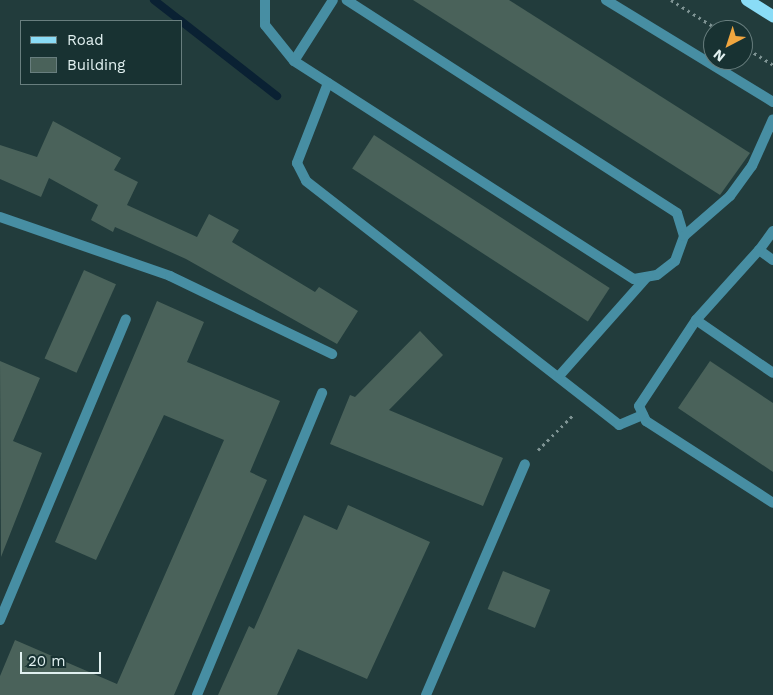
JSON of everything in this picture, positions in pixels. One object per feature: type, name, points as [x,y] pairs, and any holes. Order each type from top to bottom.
[{"type":"main road","points":[[748,0],[773,16]]},
{"type":"street","points":[[265,0],[265,25],[294,61],[634,279],[646,278]]},
{"type":"street","points":[[294,61],[333,0]]},
{"type":"street","points":[[347,0],[677,213],[684,236]]},
{"type":"street","points":[[606,0],[773,102]]},
{"type":"street","points":[[328,83],[297,163],[306,181],[560,375],[569,389],[619,425],[643,415]]},
{"type":"street","points":[[560,375],[646,278],[675,261],[684,236],[730,196],[747,174],[773,119]]},
{"type":"street","points":[[0,217],[170,276],[332,354]]},
{"type":"street","points":[[773,232],[696,320],[640,406],[646,421],[773,503]]},
{"type":"street","points":[[759,250],[773,260]]},
{"type":"street","points":[[0,620],[126,319]]},
{"type":"street","points":[[696,320],[773,374]]},
{"type":"street","points":[[197,695],[322,393]]},
{"type":"street","points":[[426,695],[525,464]]},
{"type":"path","points":[[671,0],[703,20]]},
{"type":"path","points":[[753,52],[773,65]]},
{"type":"path","points":[[525,464],[567,419]]},
{"type":"building","points":[[413,0],[509,0],[750,153],[720,195]]},
{"type":"building","points":[[53,121],[121,158],[114,170],[138,182],[127,205],[197,237],[209,214],[239,230],[232,242],[315,292],[319,287],[358,311],[337,344],[186,259],[115,227],[113,232],[91,220],[98,205],[49,178],[41,197],[0,179],[0,145],[37,157]]},
{"type":"building","points":[[374,135],[610,288],[588,322],[352,169]]},
{"type":"building","points":[[84,270],[116,284],[77,373],[45,359]]},
{"type":"building","points":[[157,301],[204,322],[187,362],[280,401],[250,472],[267,480],[174,695],[0,695],[0,676],[15,640],[117,684],[224,440],[164,415],[96,560],[55,542]]},
{"type":"building","points":[[420,331],[443,355],[389,410],[503,458],[483,506],[330,444],[350,395],[355,397]]},
{"type":"building","points":[[0,361],[40,378],[13,441],[42,453],[1,557]]},
{"type":"building","points":[[710,361],[773,403],[773,472],[678,408]]},
{"type":"building","points":[[348,505],[430,542],[367,679],[298,649],[277,695],[218,695],[249,626],[254,629],[304,515],[337,530]]},
{"type":"building","points":[[503,571],[550,590],[535,628],[488,609]]},
{"type":"waterway","points":[[154,0],[180,20]]},
{"type":"waterway","points":[[182,22],[277,96]]}]
